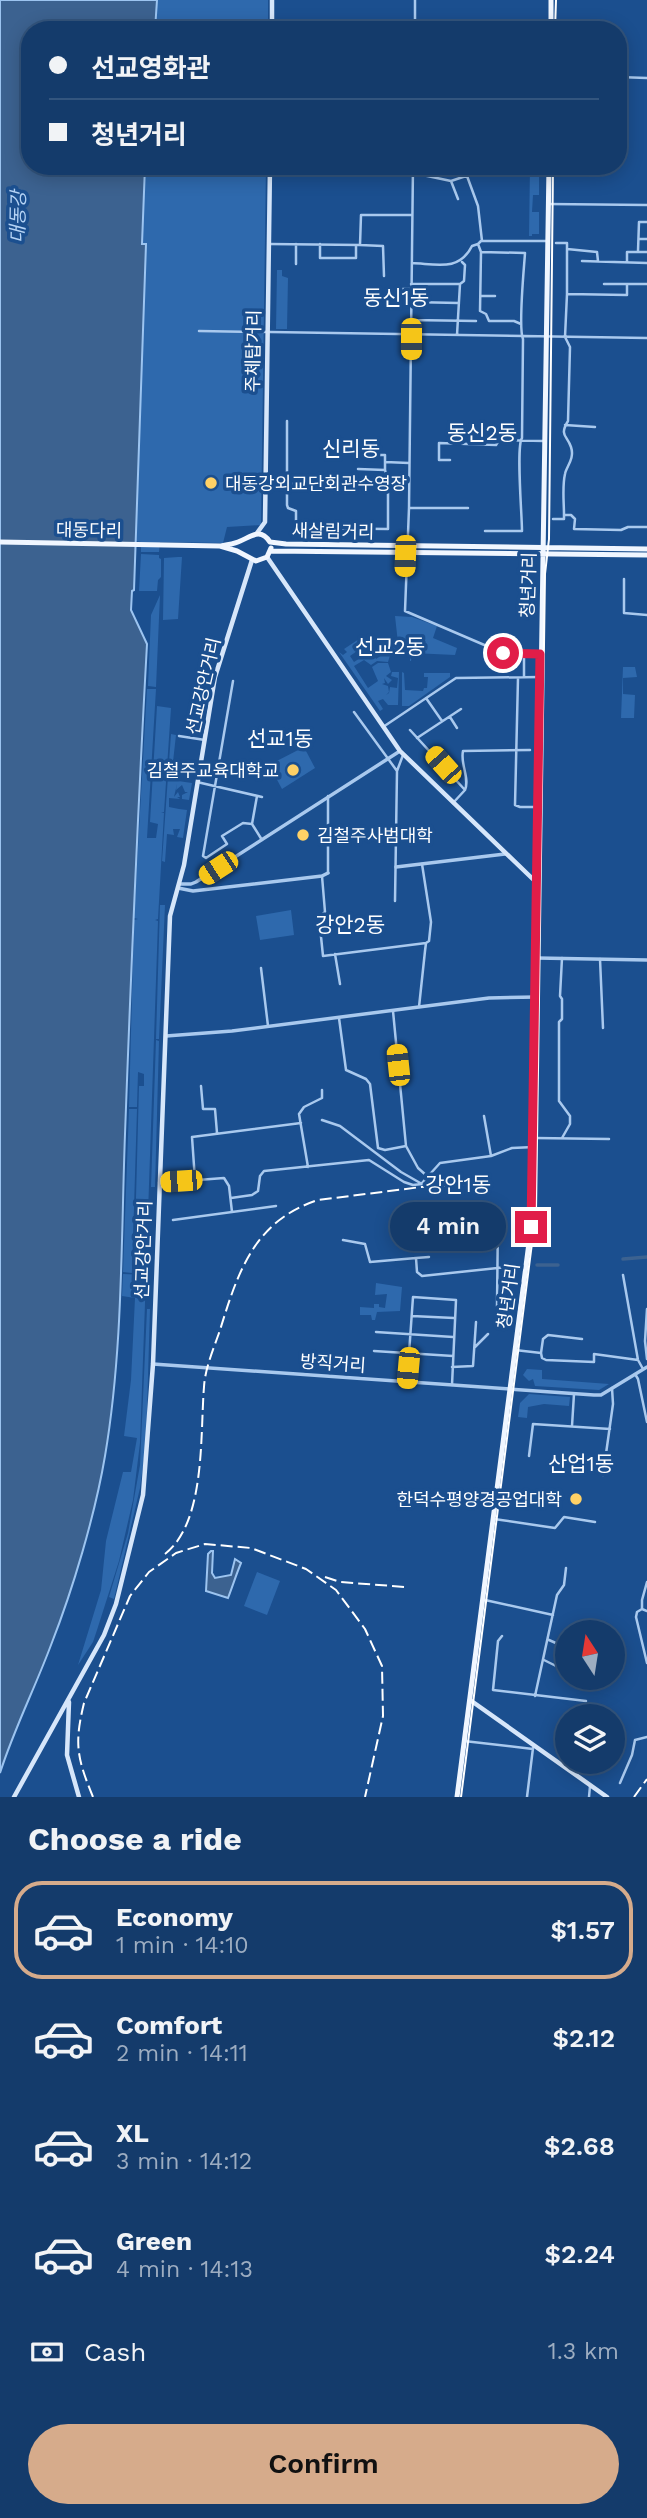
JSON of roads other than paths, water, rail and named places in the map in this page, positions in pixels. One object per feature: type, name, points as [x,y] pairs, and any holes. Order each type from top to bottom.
[{"type":"main road","points":[[272,0],[272,21]]},
{"type":"main road","points":[[551,0],[551,21]]},
{"type":"main road","name":"주체탑거리","points":[[269,540],[265,522],[270,175]]},
{"type":"main road","name":"청년거리","points":[[457,1797],[533,1212],[549,175]]},
{"type":"main road","points":[[220,546],[257,533],[265,522]]},
{"type":"main road","name":"새살림거리","points":[[257,533],[269,540],[286,544],[647,555]]},
{"type":"main road","points":[[247,538],[244,544],[249,557]]},
{"type":"main road","name":"새살림거리","points":[[269,540],[269,554]]},
{"type":"main road","name":"대동다리","points":[[0,542],[220,546]]},
{"type":"main road","points":[[220,546],[249,557]]},
{"type":"main road","name":"새살림거리","points":[[249,557],[260,561],[269,554],[407,549]]},
{"type":"main road","name":"새살림거리","points":[[543,551],[647,550]]},
{"type":"main road","points":[[269,554],[402,753],[538,884]]},
{"type":"main road","name":"선교강안거리","points":[[14,1797],[90,1664],[110,1622],[132,1544],[147,1464],[164,1036],[172,905],[179,886],[215,677],[249,557]]},
{"type":"main road","points":[[470,1699],[533,1747],[607,1797]]},
{"type":"main road","points":[[69,1701],[67,1755],[79,1797]]},
{"type":"street","points":[[415,0],[415,21]]},
{"type":"street","points":[[627,78],[647,78]]},
{"type":"street","points":[[413,175],[410,463],[405,611],[493,650],[503,653],[540,654]]},
{"type":"street","points":[[418,175],[451,181],[470,175]]},
{"type":"street","points":[[467,176],[478,206],[482,241]]},
{"type":"street","points":[[451,181],[458,198]]},
{"type":"street","points":[[548,204],[647,205]]},
{"type":"street","points":[[320,244],[320,258],[356,258],[361,215],[412,215]]},
{"type":"street","points":[[638,251],[639,222],[647,222]]},
{"type":"street","points":[[406,238],[412,238]]},
{"type":"street","points":[[639,239],[647,239]]},
{"type":"street","points":[[411,263],[452,264],[462,261],[472,246],[482,241],[548,241]]},
{"type":"street","points":[[553,519],[564,519],[565,472],[571,465],[571,447],[564,437],[568,421],[570,352],[565,337],[567,243],[556,243]]},
{"type":"street","points":[[269,244],[383,246],[384,276]]},
{"type":"street","points":[[296,244],[296,264]]},
{"type":"street","points":[[478,244],[481,252],[480,311],[486,314],[489,321],[514,321],[521,324]]},
{"type":"street","points":[[567,249],[597,252],[598,261]]},
{"type":"street","points":[[481,252],[525,253],[521,324],[522,438],[518,464],[521,476],[522,531],[485,531]]},
{"type":"street","points":[[627,262],[627,252],[647,252]]},
{"type":"street","points":[[457,335],[460,284],[464,281],[465,265],[462,261]]},
{"type":"street","points":[[582,261],[647,263]]},
{"type":"street","points":[[411,284],[460,284]]},
{"type":"street","points":[[604,284],[647,284]]},
{"type":"street","points":[[567,294],[627,295],[627,284]]},
{"type":"street","points":[[401,289],[411,289]]},
{"type":"street","points":[[480,296],[495,296]]},
{"type":"street","points":[[411,302],[459,303]]},
{"type":"street","points":[[411,320],[476,321]]},
{"type":"street","points":[[199,331],[647,338]]},
{"type":"street","points":[[287,421],[287,505],[296,511],[296,528],[388,529],[385,455],[377,455]]},
{"type":"street","points":[[565,425],[595,427]]},
{"type":"street","points":[[450,460],[439,460],[439,443],[496,445],[499,440],[545,441]]},
{"type":"street","points":[[385,462],[410,463]]},
{"type":"street","points":[[286,466],[293,466]]},
{"type":"street","points":[[358,469],[385,470]]},
{"type":"street","points":[[286,484],[316,482]]},
{"type":"street","points":[[409,508],[468,508]]},
{"type":"street","points":[[564,515],[571,515],[575,519],[574,529],[621,530],[628,527],[647,527]]},
{"type":"street","points":[[624,579],[624,613],[647,615]]},
{"type":"street","points":[[524,654],[524,677]]},
{"type":"street","points":[[383,727],[456,678],[540,677]]},
{"type":"street","points":[[518,678],[515,805],[538,807]]},
{"type":"street","points":[[233,681],[204,858],[227,844],[222,836],[243,823],[252,824]]},
{"type":"street","points":[[426,698],[442,721]]},
{"type":"street","points":[[418,738],[461,709]]},
{"type":"street","points":[[354,712],[397,771]]},
{"type":"street","points":[[450,717],[457,728]]},
{"type":"street","points":[[410,730],[465,790]]},
{"type":"street","points":[[179,736],[205,740]]},
{"type":"street","points":[[453,803],[465,790],[467,783],[462,761],[463,751],[530,750]]},
{"type":"street","points":[[179,886],[196,882],[328,796],[402,753]]},
{"type":"street","points":[[395,901],[397,771],[402,753]]},
{"type":"street","points":[[197,782],[262,797]]},
{"type":"street","points":[[257,796],[252,824],[262,840]]},
{"type":"street","points":[[179,886],[193,891],[322,876],[328,873],[328,796]]},
{"type":"street","points":[[396,867],[505,854]]},
{"type":"street","points":[[419,1007],[431,922],[422,864]]},
{"type":"street","points":[[322,876],[325,912],[319,917],[323,956],[426,943]]},
{"type":"street","points":[[335,954],[340,984]]},
{"type":"street","points":[[536,958],[647,960]]},
{"type":"street","points":[[562,958],[559,1098],[570,1116],[570,1125],[562,1138]]},
{"type":"street","points":[[600,959],[603,1028]]},
{"type":"street","points":[[261,968],[268,1026]]},
{"type":"street","points":[[164,1036],[268,1026],[489,998],[536,997]]},
{"type":"street","points":[[393,1011],[406,1146],[418,1168],[427,1176]]},
{"type":"street","points":[[339,1017],[346,1070],[366,1079],[370,1084],[378,1148],[385,1150],[406,1146]]},
{"type":"street","points":[[201,1086],[204,1109],[215,1109],[217,1133]]},
{"type":"street","points":[[308,1167],[300,1109],[317,1102],[321,1098],[322,1090]]},
{"type":"street","points":[[484,1116],[491,1156]]},
{"type":"street","points":[[322,1120],[340,1126],[401,1172],[422,1184]]},
{"type":"street","points":[[195,1180],[192,1137],[300,1123]]},
{"type":"street","points":[[534,1138],[609,1139]]},
{"type":"street","points":[[422,1184],[440,1163],[491,1156],[512,1148],[534,1147]]},
{"type":"street","points":[[230,1198],[251,1195],[258,1191],[260,1176],[264,1171],[369,1160],[404,1182],[422,1184]]},
{"type":"street","points":[[159,1183],[224,1178],[228,1184],[232,1212]]},
{"type":"street","points":[[173,1220],[276,1206]]},
{"type":"street","points":[[497,1306],[498,1217]]},
{"type":"street","points":[[343,1240],[365,1244],[370,1262],[429,1257]]},
{"type":"street","points":[[416,1258],[417,1272],[422,1276],[497,1268],[526,1268]]},
{"type":"street","points":[[603,1475],[610,1429],[612,1388],[645,1368],[638,1360],[623,1275]]},
{"type":"street","points":[[407,1382],[413,1297],[456,1300],[452,1385]]},
{"type":"street","points":[[647,1308],[647,1359]]},
{"type":"street","points":[[412,1316],[455,1318]]},
{"type":"street","points":[[453,1367],[473,1366],[476,1322]]},
{"type":"street","points":[[376,1332],[454,1337]]},
{"type":"street","points":[[475,1347],[488,1334]]},
{"type":"street","points":[[582,1339],[548,1335],[543,1339],[542,1358],[594,1362],[594,1354],[638,1360]]},
{"type":"street","points":[[515,1350],[541,1353]]},
{"type":"street","points":[[374,1351],[453,1356]]},
{"type":"street","name":"방직거리","points":[[153,1364],[574,1394],[601,1395],[612,1388]]},
{"type":"street","points":[[635,1374],[647,1422]]},
{"type":"street","points":[[572,1426],[574,1394]]},
{"type":"street","points":[[529,1456],[533,1423],[610,1429]]},
{"type":"street","points":[[493,1519],[555,1528],[564,1517],[595,1522]]},
{"type":"street","points":[[535,1696],[558,1592],[564,1585],[566,1568]]},
{"type":"street","points":[[642,1609],[647,1583]]},
{"type":"street","points":[[483,1599],[553,1615]]},
{"type":"street","points":[[642,1609],[647,1611]]},
{"type":"street","points":[[642,1609],[637,1612],[636,1617],[647,1663]]},
{"type":"street","points":[[502,1636],[498,1641],[493,1690],[586,1702]]},
{"type":"street","points":[[549,1640],[555,1643]]},
{"type":"street","points":[[544,1660],[555,1666]]},
{"type":"street","points":[[620,1783],[632,1755],[635,1740],[647,1737]]},
{"type":"street","points":[[464,1741],[533,1747],[527,1797]]},
{"type":"street","points":[[589,1797],[590,1786]]},
{"type":"water","name":"대동강","points":[[0,0],[157,0],[156,21],[21,21],[21,175],[145,175],[142,244],[146,244],[134,590],[131,610],[147,644],[120,1295],[111,1416],[95,1503],[75,1576],[51,1645],[0,1773]]},
{"type":"water","points":[[211,1551],[212,1573],[215,1578],[231,1575],[235,1559],[241,1563],[228,1598],[206,1591],[208,1554]]},
{"type":"waterway","points":[[623,1259],[647,1257]]},
{"type":"waterway","points":[[537,1265],[558,1265]]},
{"type":"tram line","points":[[555,21],[556,0]]},
{"type":"tram line","points":[[461,1797],[536,1212],[553,175]]},
{"type":"railway","points":[[165,1554],[178,1540],[188,1521],[194,1500],[201,1452],[205,1380],[210,1358],[242,1269],[264,1235],[296,1209],[318,1200],[421,1187],[484,1183]]},
{"type":"railway","points":[[93,1797],[80,1761],[78,1740],[81,1717],[84,1703],[130,1596],[149,1572],[176,1553],[205,1544],[251,1548],[306,1569],[336,1590],[365,1629],[382,1666],[383,1716],[365,1797]]},
{"type":"railway","points":[[325,1577],[340,1582],[405,1587]]},
{"type":"railway","points":[[634,1797],[647,1779]]},
{"type":"place","name":"대동강외교단회관수영장","points":[[211,483]]},
{"type":"place","name":"김철주교육대학교","points":[[293,770]]},
{"type":"place","name":"김철주사범대학","points":[[303,835]]},
{"type":"place","name":"한덕수평양경공업대학","points":[[576,1499]]},
{"type":"district","name":"동신1동","points":[[396,297]]},
{"type":"district","name":"동신2동","points":[[482,432]]},
{"type":"district","name":"신리동","points":[[351,448]]},
{"type":"district","name":"선교2동","points":[[390,646]]},
{"type":"district","name":"선교1동","points":[[280,738]]},
{"type":"district","name":"강안2동","points":[[350,924]]},
{"type":"district","name":"강안1동","points":[[458,1184]]},
{"type":"district","name":"산업1동","points":[[581,1463]]}]
